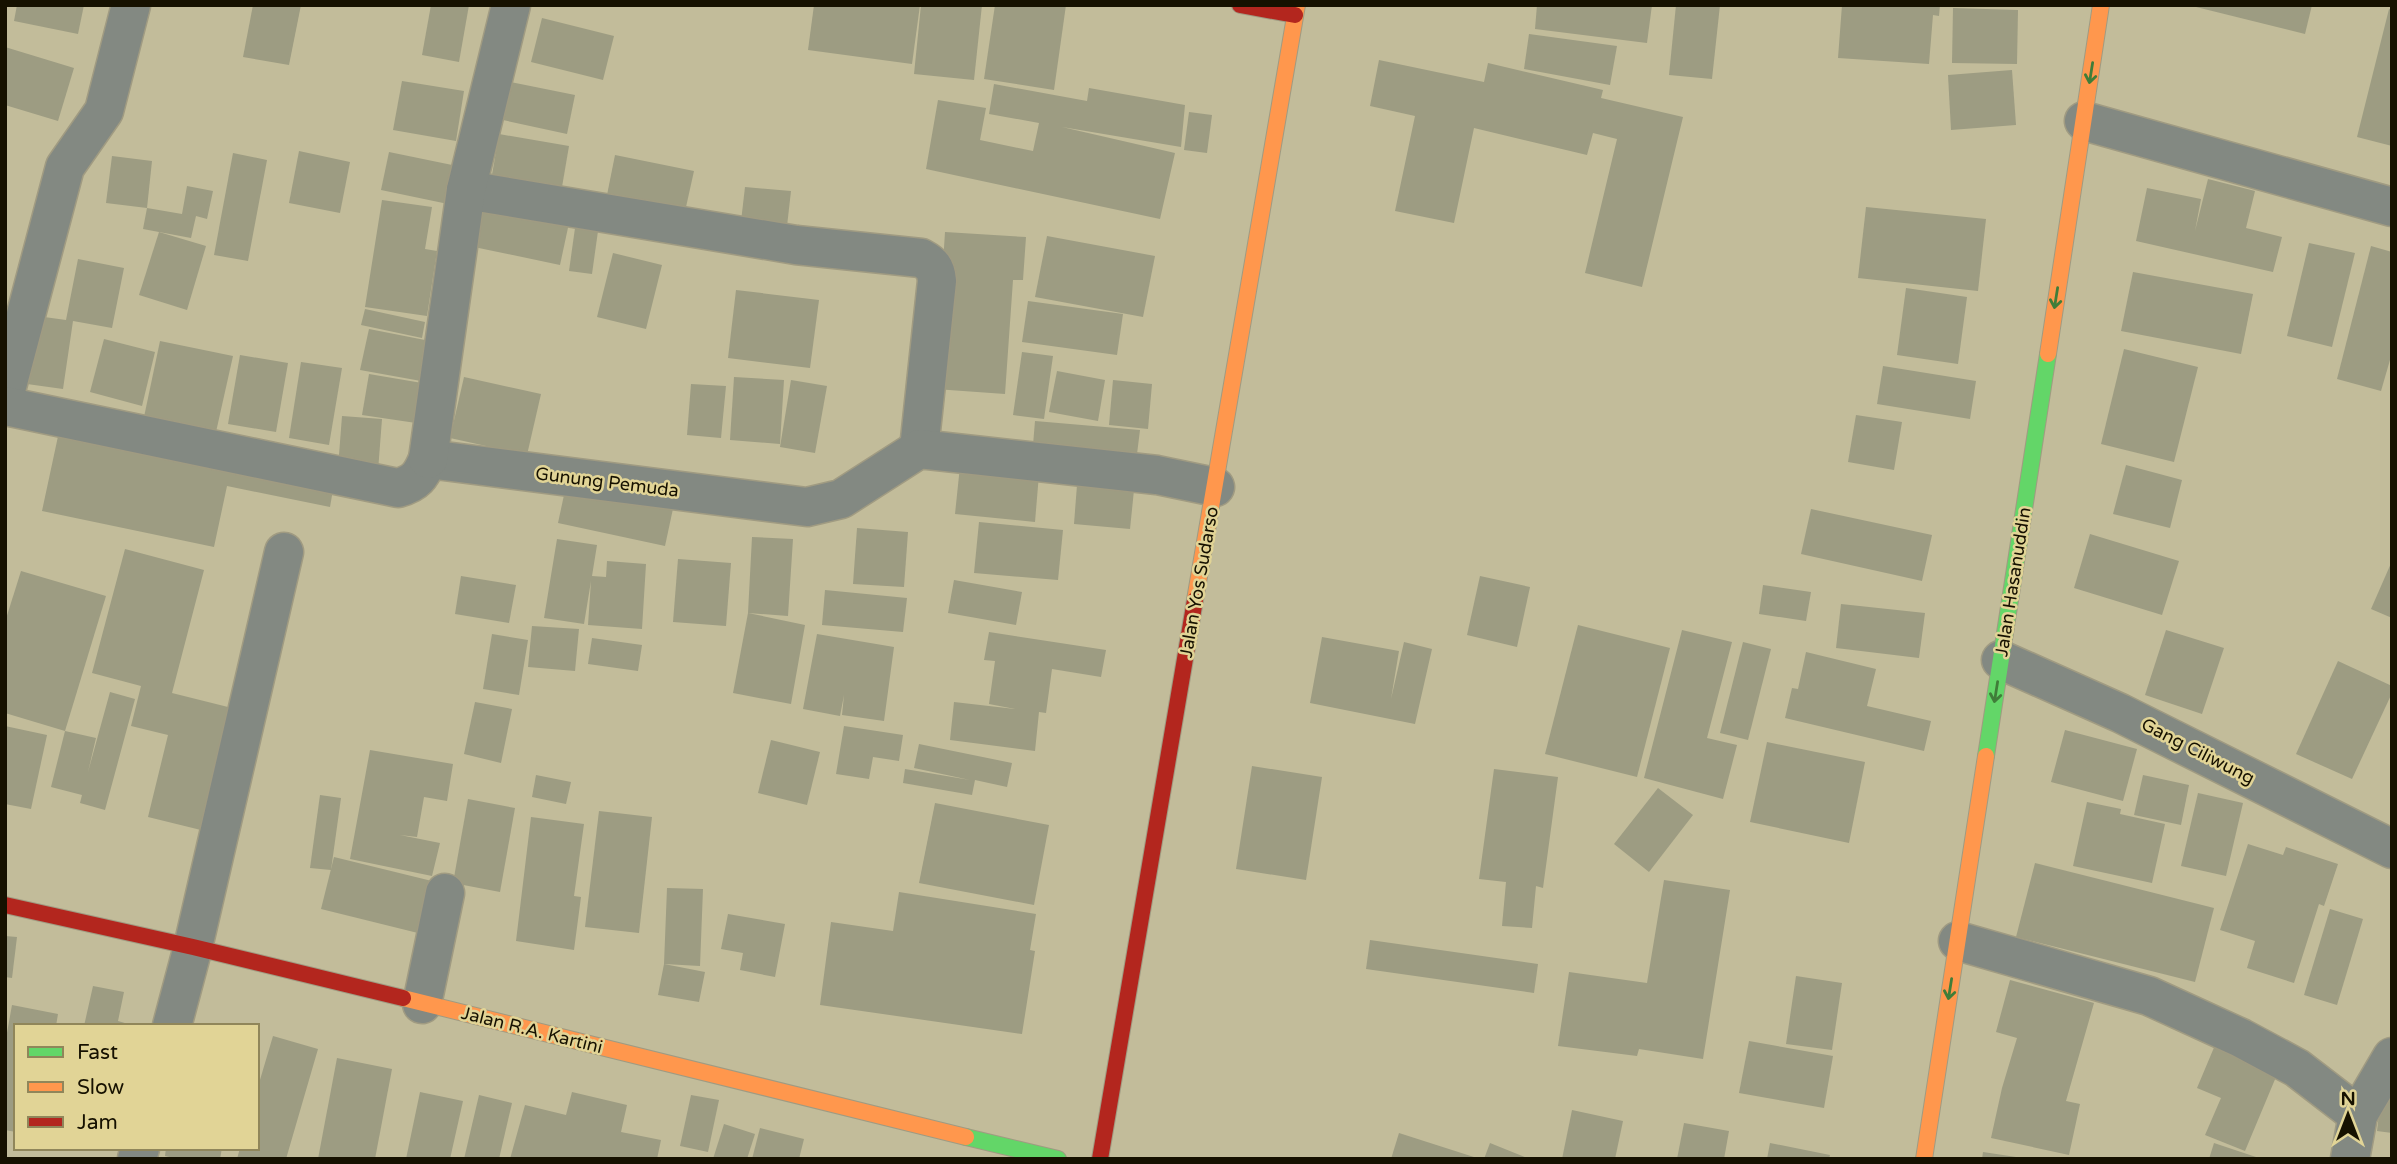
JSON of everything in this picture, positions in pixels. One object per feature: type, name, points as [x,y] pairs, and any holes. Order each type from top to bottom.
[{"type":"street","points":[[5,394],[65,167],[104,111],[131,5]]},
{"type":"street","points":[[5,406],[398,488],[414,484],[428,459],[466,190],[511,5]]},
{"type":"street","points":[[1240,5],[1296,10]]},
{"type":"street","name":"Jalan Hasanuddin","points":[[1924,1159],[2101,5]]},
{"type":"street","name":"Jalan Yos Sudarso","points":[[1100,1159],[1296,10]]},
{"type":"street","points":[[2084,121],[2392,207]]},
{"type":"street","points":[[466,190],[796,245],[921,258],[936,270],[937,281],[919,449],[1157,475],[1215,487]]},
{"type":"street","name":"Gunung Pemuda","points":[[428,459],[807,507],[841,499],[919,449]]},
{"type":"street","points":[[173,1024],[193,947],[284,552]]},
{"type":"street","name":"Gang Ciliwung","points":[[2001,660],[2120,713],[2392,849]]},
{"type":"street","points":[[422,1004],[445,893]]},
{"type":"street","name":"Jalan R.A. Kartini","points":[[5,905],[193,947],[1058,1159]]},
{"type":"street","points":[[1958,941],[2149,996],[2241,1038],[2297,1068],[2358,1115]]},
{"type":"street","points":[[2350,1159],[2358,1115],[2392,1057]]},
{"type":"building","points":[[17,5],[84,5],[78,34],[14,21]]},
{"type":"building","points":[[253,5],[301,5],[289,65],[243,57]]},
{"type":"building","points":[[431,5],[469,5],[459,62],[422,55]]},
{"type":"building","points":[[814,5],[920,5],[912,64],[808,50]]},
{"type":"building","points":[[921,5],[982,5],[974,80],[914,74]]},
{"type":"building","points":[[995,5],[1066,5],[1054,90],[984,79]]},
{"type":"building","points":[[1537,5],[1652,5],[1647,43],[1535,29]]},
{"type":"building","points":[[1676,5],[1720,5],[1712,79],[1669,75]]},
{"type":"building","points":[[1842,5],[1940,5],[1939,16],[1933,15],[1929,64],[1838,58]]},
{"type":"building","points":[[2188,5],[2312,5],[2305,34]]},
{"type":"building","points":[[1953,8],[2018,10],[2017,64],[1952,63]]},
{"type":"building","points":[[2389,9],[2392,10],[2392,146],[2357,137]]},
{"type":"building","points":[[542,18],[614,36],[603,80],[531,62]]},
{"type":"building","points":[[1529,34],[1617,46],[1610,85],[1524,69]]},
{"type":"building","points":[[5,47],[74,68],[58,121],[5,105]]},
{"type":"building","points":[[1379,60],[1484,82],[1488,63],[1603,90],[1601,98],[1683,117],[1642,287],[1585,273],[1617,139],[1593,133],[1587,155],[1474,128],[1454,223],[1395,211],[1415,116],[1370,106]]},
{"type":"building","points":[[2012,70],[2016,125],[1951,130],[1948,75]]},
{"type":"building","points":[[402,81],[464,91],[456,141],[393,130]]},
{"type":"building","points":[[506,81],[575,95],[567,134],[498,119]]},
{"type":"building","points":[[994,84],[1087,101],[1089,88],[1185,105],[1181,147],[1062,127],[1175,153],[1160,219],[926,169],[938,100],[986,108],[980,140],[1033,151],[1039,123],[989,114]]},
{"type":"building","points":[[1189,112],[1212,115],[1207,153],[1184,150]]},
{"type":"building","points":[[499,134],[569,146],[562,187],[492,175]]},
{"type":"building","points":[[299,151],[350,162],[340,213],[289,203]]},
{"type":"building","points":[[389,152],[457,166],[448,204],[381,190]]},
{"type":"building","points":[[233,153],[267,160],[248,261],[214,255]]},
{"type":"building","points":[[615,155],[694,171],[684,216],[606,200]]},
{"type":"building","points":[[112,156],[152,161],[147,208],[106,203]]},
{"type":"building","points":[[2208,179],[2255,191],[2246,228],[2282,237],[2273,272],[2136,241],[2147,188],[2201,199],[2195,231]]},
{"type":"building","points":[[187,186],[213,191],[207,219],[196,216],[191,238],[143,229],[147,208],[182,214]]},
{"type":"building","points":[[745,187],[791,191],[786,235],[740,230]]},
{"type":"building","points":[[382,200],[432,207],[425,249],[437,251],[427,316],[365,307]]},
{"type":"building","points":[[483,205],[569,223],[560,265],[474,247]]},
{"type":"building","points":[[1866,207],[1986,219],[1978,291],[1858,278]]},
{"type":"building","points":[[575,228],[598,231],[592,274],[569,271]]},
{"type":"building","points":[[159,232],[206,246],[187,310],[139,295]]},
{"type":"building","points":[[945,232],[1026,237],[1023,280],[1013,280],[1005,394],[935,389]]},
{"type":"building","points":[[1047,236],[1155,256],[1143,317],[1035,297]]},
{"type":"building","points":[[2309,243],[2355,253],[2332,347],[2287,336]]},
{"type":"building","points":[[2371,246],[2392,252],[2392,353],[2381,391],[2337,379]]},
{"type":"building","points":[[613,253],[662,265],[646,329],[597,317]]},
{"type":"building","points":[[78,259],[124,268],[112,328],[73,321],[63,389],[27,384],[37,316],[66,320]]},
{"type":"building","points":[[2133,272],[2253,294],[2241,354],[2121,331]]},
{"type":"building","points":[[1906,288],[1967,297],[1958,364],[1897,355]]},
{"type":"building","points":[[736,290],[819,300],[810,368],[728,358]]},
{"type":"building","points":[[1028,301],[1123,314],[1117,355],[1022,342]]},
{"type":"building","points":[[365,309],[425,322],[422,338],[361,325]]},
{"type":"building","points":[[369,329],[430,341],[421,381],[360,370]]},
{"type":"building","points":[[104,339],[155,352],[142,406],[90,392]]},
{"type":"building","points":[[160,341],[233,356],[216,432],[144,417]]},
{"type":"building","points":[[2124,349],[2198,367],[2174,462],[2101,444]]},
{"type":"building","points":[[1022,352],[1053,356],[1044,419],[1013,415]]},
{"type":"building","points":[[240,355],[288,363],[276,432],[228,424]]},
{"type":"building","points":[[301,362],[342,368],[329,445],[289,438]]},
{"type":"building","points":[[1883,366],[1976,381],[1970,419],[1877,404]]},
{"type":"building","points":[[1057,371],[1105,380],[1098,421],[1049,412]]},
{"type":"building","points":[[369,374],[422,383],[416,423],[362,415]]},
{"type":"building","points":[[464,377],[541,394],[527,455],[450,438]]},
{"type":"building","points":[[734,377],[784,380],[780,444],[730,440]]},
{"type":"building","points":[[791,380],[827,386],[815,453],[780,447]]},
{"type":"building","points":[[1113,380],[1152,384],[1148,429],[1109,425]]},
{"type":"building","points":[[691,384],[726,386],[721,438],[687,435]]},
{"type":"building","points":[[1856,415],[1902,422],[1894,470],[1848,462]]},
{"type":"building","points":[[342,416],[382,419],[378,471],[338,468]]},
{"type":"building","points":[[1035,421],[1140,430],[1137,454],[1033,445]]},
{"type":"building","points":[[60,427],[334,484],[330,507],[227,486],[214,547],[42,511]]},
{"type":"building","points":[[2126,465],[2182,480],[2170,528],[2113,514]]},
{"type":"building","points":[[960,466],[1039,474],[1035,522],[955,514]]},
{"type":"building","points":[[567,481],[674,504],[665,546],[558,523]]},
{"type":"building","points":[[1077,485],[1134,490],[1130,529],[1074,524]]},
{"type":"building","points":[[1811,509],[1932,535],[1922,581],[1801,554]]},
{"type":"building","points":[[979,522],[1063,530],[1058,580],[974,573]]},
{"type":"building","points":[[857,528],[908,532],[904,587],[853,584]]},
{"type":"building","points":[[2090,534],[2179,561],[2162,615],[2074,588]]},
{"type":"building","points":[[752,537],[793,539],[788,616],[748,613]]},
{"type":"building","points":[[557,539],[597,545],[592,576],[606,577],[607,561],[646,564],[642,629],[588,625],[591,581],[584,624],[544,618]]},
{"type":"building","points":[[125,549],[204,570],[172,693],[236,709],[205,831],[148,817],[168,735],[131,726],[141,686],[92,673]]},
{"type":"building","points":[[678,559],[731,563],[726,626],[673,622]]},
{"type":"building","points":[[2392,561],[2392,618],[2371,609]]},
{"type":"building","points":[[21,571],[106,596],[65,731],[5,713],[5,622]]},
{"type":"building","points":[[461,576],[516,585],[509,623],[455,614]]},
{"type":"building","points":[[1480,576],[1530,587],[1517,647],[1467,635]]},
{"type":"building","points":[[954,580],[1022,592],[1016,625],[948,613]]},
{"type":"building","points":[[1763,585],[1811,592],[1806,621],[1759,614]]},
{"type":"building","points":[[825,590],[907,598],[903,632],[822,625]]},
{"type":"building","points":[[1841,604],[1925,613],[1919,658],[1836,648]]},
{"type":"building","points":[[748,613],[805,625],[791,704],[733,693]]},
{"type":"building","points":[[1578,625],[1670,648],[1637,777],[1545,754]]},
{"type":"building","points":[[532,626],[579,629],[575,671],[528,667]]},
{"type":"building","points":[[1682,630],[1732,642],[1707,738],[1737,745],[1723,799],[1644,778]]},
{"type":"building","points":[[2166,630],[2224,648],[2202,714],[2145,695]]},
{"type":"building","points":[[989,632],[1106,650],[1101,677],[1052,669],[1046,713],[1039,712],[1035,751],[950,740],[954,702],[1015,709],[989,704],[995,661],[984,660]]},
{"type":"building","points":[[492,634],[528,640],[519,695],[483,689]]},
{"type":"building","points":[[817,634],[894,647],[884,721],[842,715],[844,695],[840,716],[803,709]]},
{"type":"building","points":[[1322,637],[1399,651],[1391,699],[1404,642],[1432,649],[1415,724],[1310,703]]},
{"type":"building","points":[[592,638],[642,645],[638,671],[588,664]]},
{"type":"building","points":[[1743,642],[1771,649],[1748,740],[1720,733]]},
{"type":"building","points":[[1806,652],[1876,669],[1867,706],[1931,721],[1924,751],[1785,718],[1792,688],[1798,689]]},
{"type":"building","points":[[2338,661],[2392,686],[2392,693],[2352,779],[2296,754]]},
{"type":"building","points":[[110,692],[135,699],[105,810],[80,803],[82,795],[51,787],[65,731],[96,738],[88,772]]},
{"type":"building","points":[[475,702],[512,709],[501,763],[464,754]]},
{"type":"building","points":[[5,726],[47,735],[31,809],[5,804]]},
{"type":"building","points":[[844,726],[903,735],[899,761],[873,757],[869,779],[836,774]]},
{"type":"building","points":[[2065,730],[2137,749],[2123,801],[2051,782]]},
{"type":"building","points":[[771,740],[820,752],[807,805],[758,793]]},
{"type":"building","points":[[1767,742],[1865,762],[1849,843],[1750,822]]},
{"type":"building","points":[[919,744],[1012,763],[1007,787],[975,780],[972,795],[903,783],[905,769],[970,780],[914,768]]},
{"type":"building","points":[[370,750],[453,764],[447,801],[424,797],[417,837],[400,835],[440,843],[432,876],[350,859]]},
{"type":"building","points":[[1252,766],[1322,777],[1306,880],[1236,869]]},
{"type":"building","points":[[1494,769],[1558,777],[1543,888],[1536,886],[1532,928],[1502,926],[1506,882],[1479,879]]},
{"type":"building","points":[[536,775],[571,782],[566,804],[532,797]]},
{"type":"building","points":[[2143,775],[2189,785],[2181,825],[2134,815]]},
{"type":"building","points":[[1658,788],[1693,815],[1649,872],[1614,844]]},
{"type":"building","points":[[2198,793],[2243,803],[2226,876],[2181,866]]},
{"type":"building","points":[[320,795],[341,798],[331,870],[310,868]]},
{"type":"building","points":[[468,799],[515,808],[500,892],[453,883]]},
{"type":"building","points":[[2087,802],[2121,809],[2120,814],[2165,824],[2152,883],[2073,866]]},
{"type":"building","points":[[935,803],[1049,825],[1034,905],[919,883]]},
{"type":"building","points":[[599,811],[652,817],[639,933],[585,927]]},
{"type":"building","points":[[531,817],[584,824],[574,896],[581,897],[574,950],[516,941]]},
{"type":"building","points":[[2248,844],[2283,855],[2286,847],[2338,864],[2324,906],[2319,904],[2294,983],[2247,968],[2255,941],[2220,930]]},
{"type":"building","points":[[334,857],[440,883],[426,935],[321,909]]},
{"type":"building","points":[[2035,863],[2214,908],[2195,982],[2016,937]]},
{"type":"building","points":[[1664,880],[1730,890],[1703,1059],[1639,1049],[1637,1056],[1558,1046],[1569,972],[1647,983]]},
{"type":"building","points":[[667,888],[703,889],[700,966],[664,964]]},
{"type":"building","points":[[899,892],[1036,914],[1030,950],[1035,951],[1022,1034],[820,1005],[831,922],[893,931]]},
{"type":"building","points":[[2330,909],[2363,919],[2337,1005],[2304,995]]},
{"type":"building","points":[[728,914],[785,924],[775,977],[740,970],[743,953],[721,949]]},
{"type":"building","points":[[5,936],[17,937],[12,978],[5,977]]},
{"type":"building","points":[[1370,940],[1538,964],[1534,993],[1366,969]]},
{"type":"building","points":[[664,964],[705,972],[699,1002],[658,995]]},
{"type":"building","points":[[1796,976],[1842,983],[1832,1050],[1786,1044]]},
{"type":"building","points":[[2010,980],[2094,1003],[2066,1101],[2080,1104],[2069,1155],[1991,1138],[2017,1038],[1996,1032]]},
{"type":"building","points":[[93,986],[124,992],[118,1021],[128,1024],[84,1024]]},
{"type":"building","points":[[12,1005],[58,1014],[56,1024],[14,1024],[14,1132],[5,1130],[5,1044]]},
{"type":"building","points":[[273,1036],[318,1049],[286,1159],[237,1159],[239,1150],[259,1150],[259,1083]]},
{"type":"building","points":[[2218,1038],[2281,1065],[2245,1151],[2205,1135],[2221,1098],[2197,1088]]},
{"type":"building","points":[[1749,1041],[1833,1056],[1824,1108],[1739,1093]]},
{"type":"building","points":[[337,1058],[392,1069],[375,1159],[318,1159]]},
{"type":"building","points":[[2383,1081],[2392,1082],[2392,1133],[2377,1131]]},
{"type":"building","points":[[420,1092],[463,1101],[450,1159],[406,1159]]},
{"type":"building","points":[[572,1092],[627,1105],[621,1132],[661,1140],[657,1159],[510,1159],[525,1105],[566,1115]]},
{"type":"building","points":[[479,1095],[512,1103],[499,1159],[464,1159]]},
{"type":"building","points":[[691,1095],[719,1100],[708,1152],[680,1146]]},
{"type":"building","points":[[1572,1110],[1623,1121],[1615,1159],[1562,1159]]},
{"type":"building","points":[[1684,1123],[1729,1131],[1724,1159],[1677,1159]]},
{"type":"building","points":[[724,1124],[755,1134],[747,1159],[713,1159]]},
{"type":"building","points":[[760,1128],[804,1139],[799,1159],[752,1159]]},
{"type":"building","points":[[1399,1133],[1477,1158],[1477,1159],[1391,1159]]},
{"type":"building","points":[[1490,1143],[1530,1159],[1484,1159]]},
{"type":"building","points":[[1770,1143],[1830,1155],[1829,1159],[1767,1159]]},
{"type":"building","points":[[2214,1143],[2259,1158],[2259,1159],[2209,1159]]},
{"type":"building","points":[[166,1150],[222,1150],[220,1159],[178,1159],[165,1156]]},
{"type":"building","points":[[1983,1152],[2016,1157],[2016,1159],[1982,1159]]},
{"type":"traffic: fast","points":[[1986,756],[2048,354]]},
{"type":"traffic: fast","points":[[966,1137],[1058,1159]]},
{"type":"traffic: slow","points":[[1195,600],[1297,5]]},
{"type":"traffic: slow","points":[[2048,354],[2101,5]]},
{"type":"traffic: slow","points":[[1924,1159],[1986,756]]},
{"type":"traffic: slow","points":[[403,998],[966,1137]]},
{"type":"traffic: jam","points":[[1240,5],[1295,15]]},
{"type":"traffic: jam","points":[[1100,1159],[1195,600]]},
{"type":"traffic: jam","points":[[5,905],[403,998]]}]
